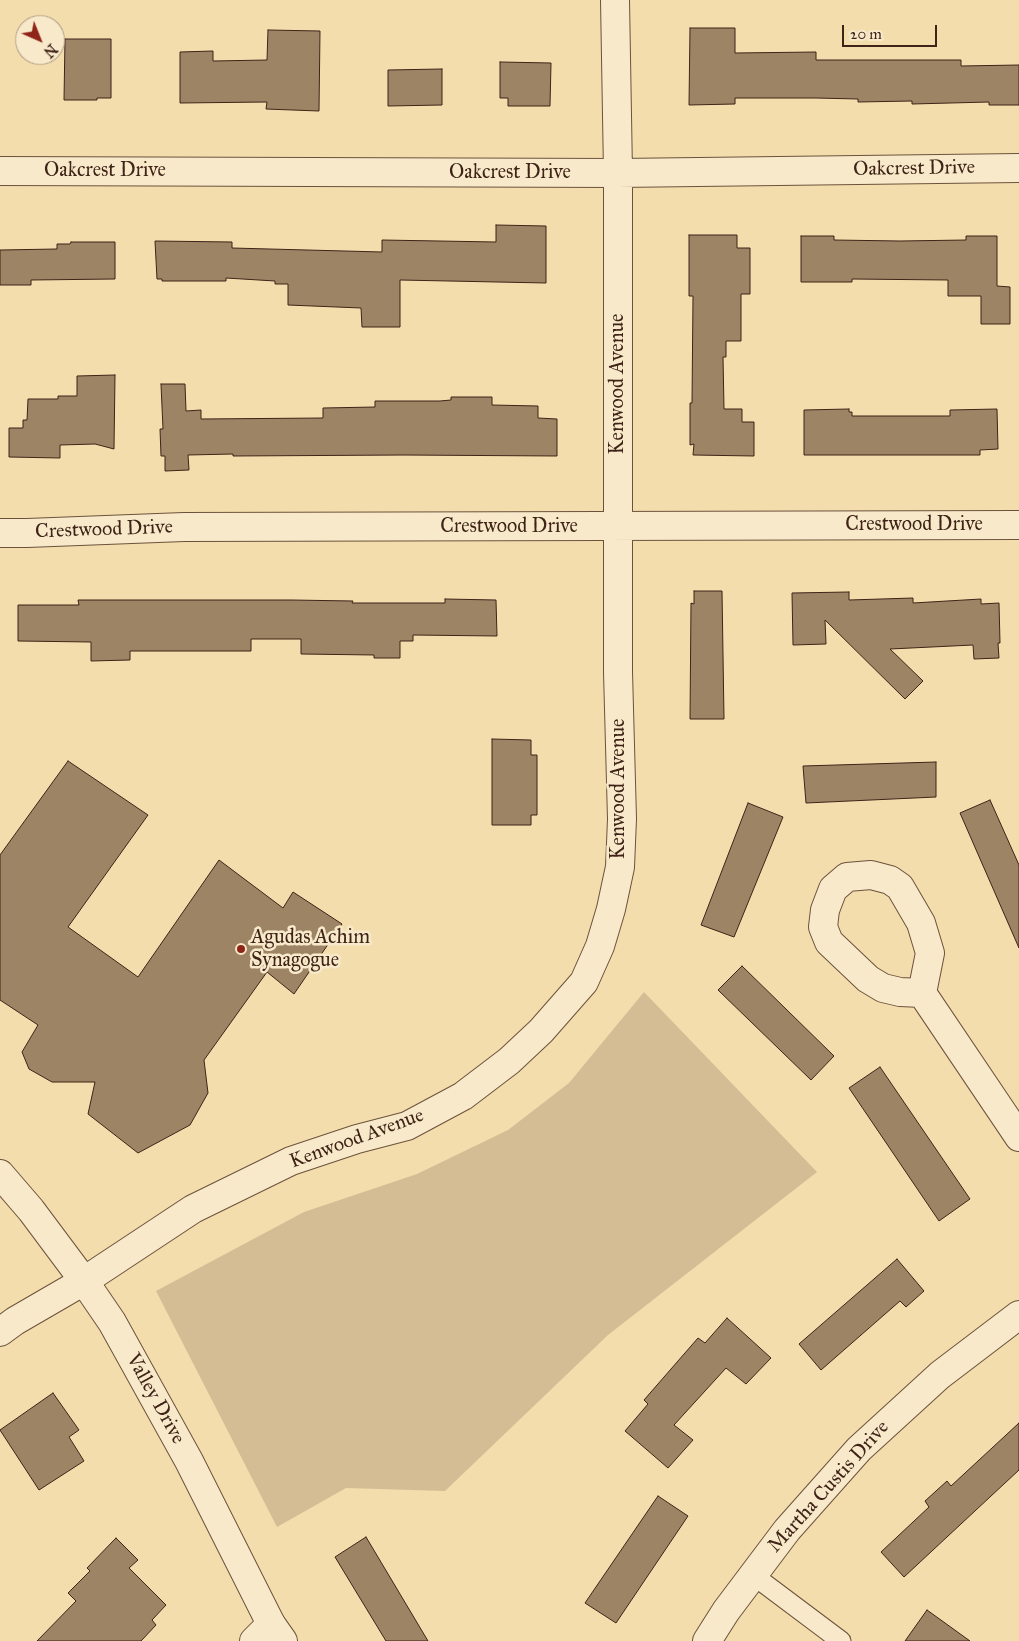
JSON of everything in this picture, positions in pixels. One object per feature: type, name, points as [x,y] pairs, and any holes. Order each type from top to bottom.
[{"type":"street","name":"Kenwood Avenue","points":[[0,1332],[193,1209],[282,1166],[357,1139],[407,1126],[463,1096],[509,1061],[535,1038],[566,1005],[584,982],[603,937],[611,909],[620,867],[622,819],[618,672],[618,173],[615,0]]},
{"type":"street","name":"Oakcrest Drive","points":[[0,171],[618,173],[1019,168]]},
{"type":"street","name":"Crestwood Drive","points":[[0,532],[27,533],[184,527],[1019,525]]},
{"type":"street","points":[[922,993],[900,992],[883,988],[868,979],[829,942],[823,927],[825,910],[833,889],[847,878],[871,876],[890,880],[900,888],[921,923],[930,953],[922,993],[1019,1137]]},
{"type":"street","name":"Valley Drive","points":[[0,1174],[31,1210],[84,1280],[112,1322],[189,1460],[269,1635]]},
{"type":"street","name":"Martha Custis Drive","points":[[708,1641],[726,1611],[787,1530],[858,1449],[940,1375],[1019,1315]]},
{"type":"lane","points":[[753,1575],[841,1641]]},
{"type":"shaded area","points":[[644,992],[817,1172],[608,1335],[445,1491],[346,1488],[277,1527],[156,1291],[304,1212],[417,1174],[508,1130],[569,1083]]},
{"type":"building","points":[[690,28],[735,28],[735,53],[816,52],[816,60],[961,60],[961,66],[1019,65],[1019,105],[989,105],[989,102],[912,104],[912,101],[858,102],[858,99],[735,98],[735,104],[689,105]]},
{"type":"building","points":[[268,30],[320,31],[319,111],[266,109],[267,102],[180,103],[180,52],[213,51],[213,61],[267,60]]},
{"type":"building","points":[[65,39],[111,39],[111,98],[64,100]]},
{"type":"building","points":[[500,62],[551,63],[550,106],[508,106],[508,98],[500,98]]},
{"type":"building","points":[[442,69],[442,105],[388,106],[388,70]]},
{"type":"building","points":[[496,225],[546,226],[546,283],[400,280],[400,327],[362,327],[361,308],[288,305],[288,284],[275,284],[275,281],[226,278],[226,281],[162,281],[162,279],[157,279],[155,241],[232,242],[232,248],[382,252],[382,240],[496,242]]},
{"type":"building","points":[[689,235],[737,235],[737,248],[750,248],[750,294],[741,294],[741,341],[726,341],[726,357],[723,357],[724,409],[742,409],[742,422],[754,422],[754,456],[693,455],[694,444],[690,445],[693,296],[689,296]]},
{"type":"building","points":[[801,236],[834,236],[834,240],[900,241],[966,240],[966,236],[997,236],[997,286],[1010,287],[1010,324],[981,324],[981,296],[948,296],[948,280],[852,279],[852,282],[801,282]]},
{"type":"building","points":[[71,242],[115,242],[115,279],[31,280],[31,285],[0,285],[0,250],[57,249],[57,244],[70,244]]},
{"type":"building","points":[[115,375],[114,449],[95,444],[60,445],[60,458],[9,457],[9,428],[23,428],[23,420],[27,420],[28,399],[58,399],[58,396],[77,396],[77,376]]},
{"type":"building","points":[[161,384],[185,384],[186,411],[201,410],[201,419],[323,418],[323,408],[375,407],[375,401],[440,401],[451,400],[451,397],[492,397],[492,405],[538,406],[538,418],[557,419],[557,456],[188,455],[189,470],[165,471],[165,456],[161,456],[160,429],[163,429]]},
{"type":"building","points":[[849,409],[849,412],[852,412],[852,416],[950,416],[950,410],[997,409],[998,449],[980,450],[980,455],[804,455],[804,410]]},
{"type":"building","points":[[694,591],[722,591],[724,719],[690,719],[691,603],[694,604]]},
{"type":"building","points":[[849,592],[849,600],[913,598],[913,603],[981,599],[981,604],[999,603],[999,658],[974,659],[973,645],[890,649],[923,681],[905,699],[825,620],[826,644],[793,645],[792,593]]},
{"type":"building","points":[[445,599],[496,600],[497,636],[413,635],[413,641],[400,641],[400,658],[374,658],[374,655],[301,654],[301,639],[251,639],[251,651],[130,651],[130,660],[91,661],[91,642],[18,641],[18,605],[79,605],[78,600],[292,600],[353,601],[352,603],[445,603]]},
{"type":"building","points":[[492,739],[531,740],[531,755],[537,755],[537,815],[531,815],[531,825],[492,825]]},
{"type":"building","name":"Agudas Achim Synagogue","points":[[68,761],[148,815],[68,927],[138,977],[219,860],[283,908],[293,892],[342,924],[294,994],[267,972],[204,1060],[208,1093],[190,1125],[138,1153],[88,1114],[95,1082],[52,1082],[29,1069],[22,1052],[38,1025],[0,1000],[0,855]]},
{"type":"building","points":[[936,762],[936,797],[806,803],[803,766]]},
{"type":"building","points":[[990,800],[1019,865],[1019,948],[960,813]]},
{"type":"building","points":[[748,803],[783,817],[734,937],[701,925]]},
{"type":"building","points":[[742,966],[834,1056],[811,1080],[718,990]]},
{"type":"building","points":[[880,1067],[970,1199],[939,1221],[849,1088]]},
{"type":"building","points":[[897,1259],[924,1291],[906,1307],[900,1301],[821,1370],[799,1344]]},
{"type":"building","points":[[727,1318],[771,1358],[746,1384],[726,1368],[674,1425],[693,1440],[668,1468],[625,1431],[648,1404],[644,1400],[698,1338],[705,1343]]},
{"type":"building","points":[[53,1393],[79,1430],[69,1437],[84,1461],[39,1490],[0,1430]]},
{"type":"building","points":[[1019,1423],[1019,1470],[904,1577],[881,1552],[929,1507],[925,1501],[947,1481],[951,1486]]},
{"type":"building","points":[[658,1496],[688,1516],[616,1623],[585,1603]]},
{"type":"building","points":[[366,1537],[428,1641],[386,1641],[335,1557]]},
{"type":"building","points":[[116,1538],[138,1560],[129,1568],[166,1605],[152,1620],[156,1625],[141,1641],[37,1641],[76,1601],[68,1593],[90,1571],[87,1568]]},
{"type":"building","points":[[927,1610],[970,1641],[905,1641]]},
{"type":"place","name":"Agudas Achim Synagogue","points":[[241,949]]}]
